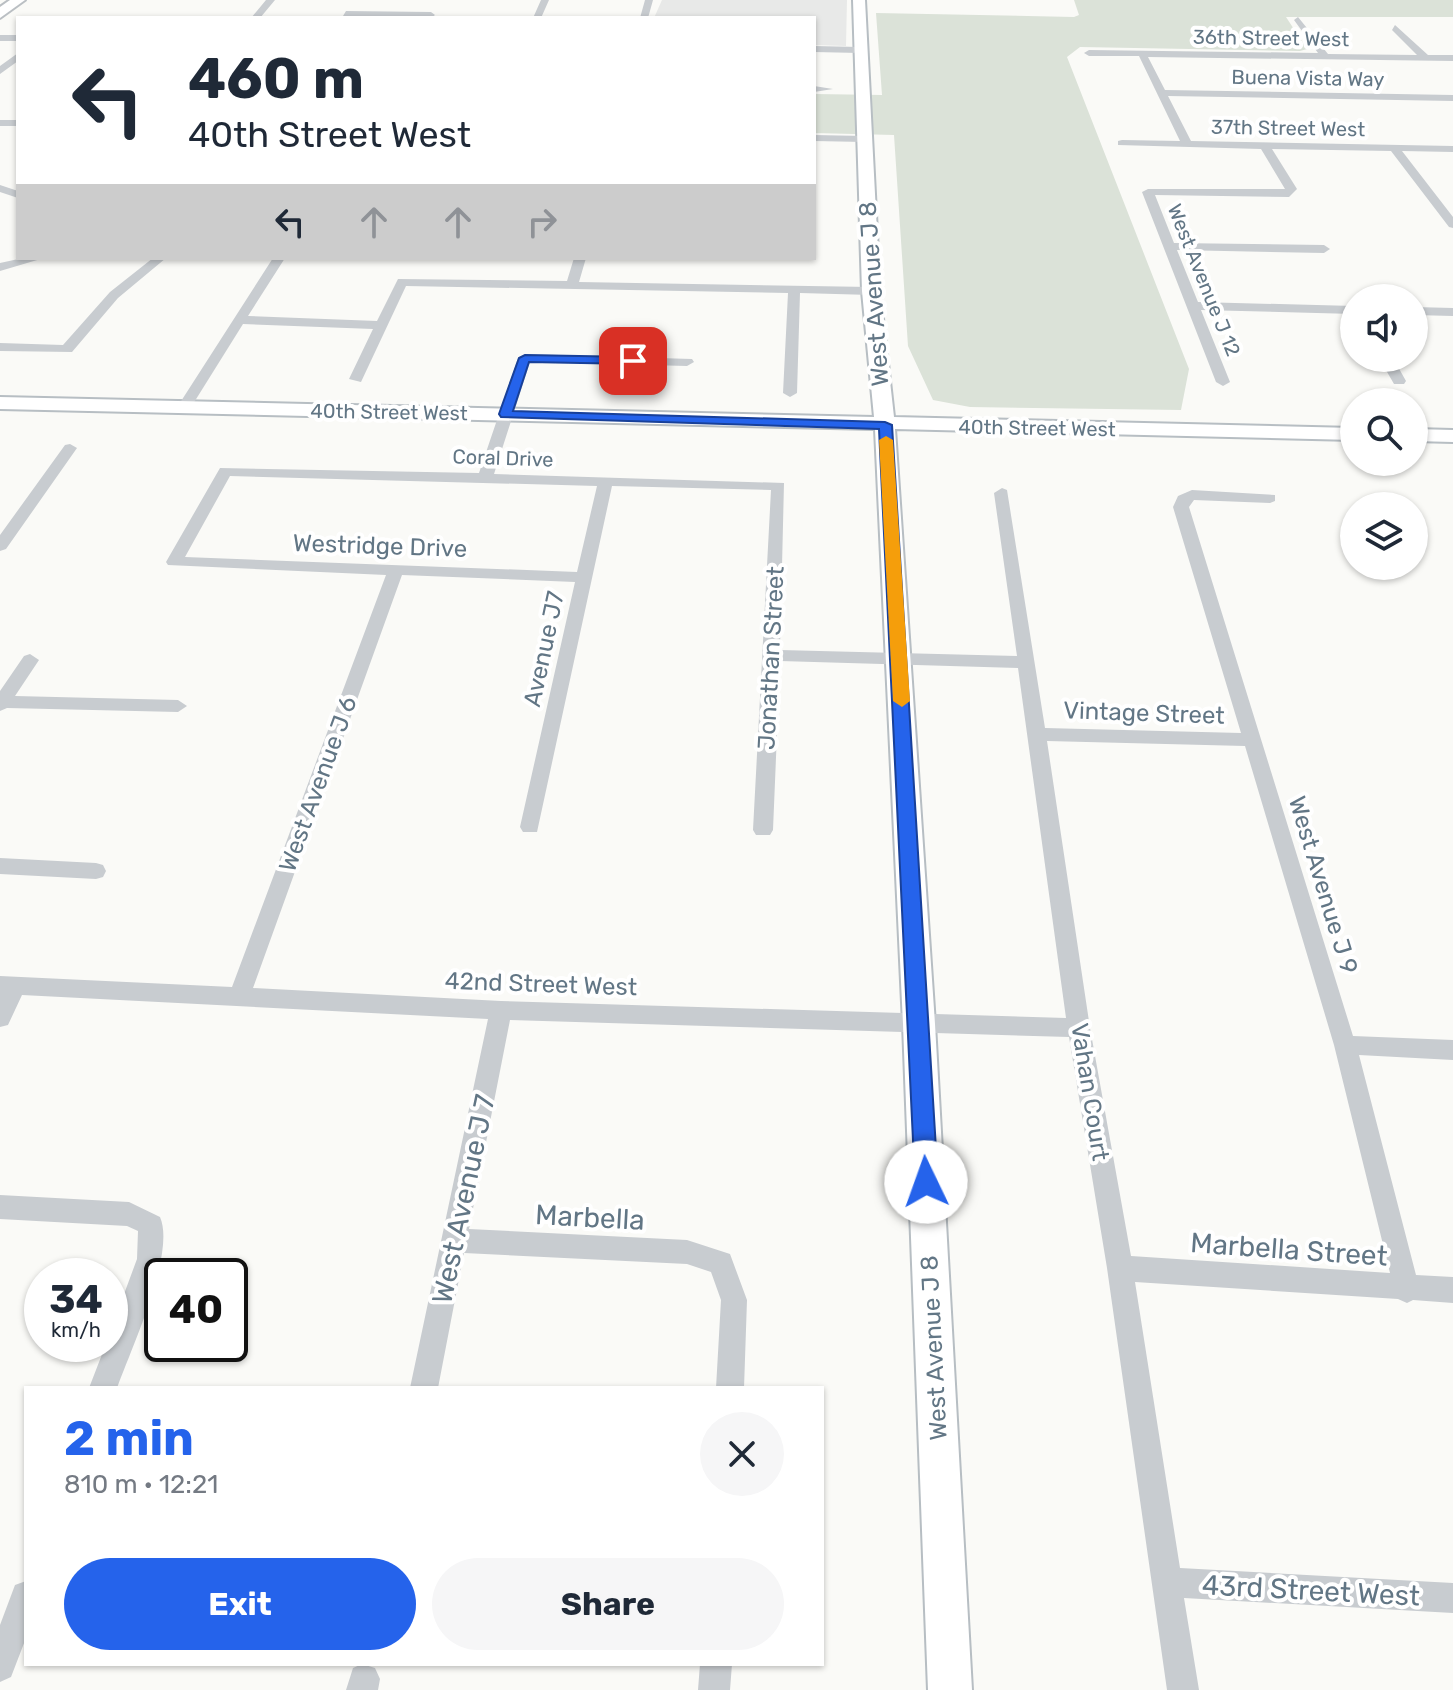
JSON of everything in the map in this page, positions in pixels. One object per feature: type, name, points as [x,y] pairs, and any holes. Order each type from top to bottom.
[{"type":"main road","points":[[0,14],[18,0]]},
{"type":"street","points":[[257,16],[271,0]]},
{"type":"street","points":[[356,0],[346,14],[431,13]]},
{"type":"street","name":"West Avenue J 8","points":[[859,0],[871,291],[885,425],[919,1024],[950,1690]]},
{"type":"street","points":[[1298,20],[1325,56]]},
{"type":"street","points":[[1395,28],[1426,58]]},
{"type":"street","points":[[816,49],[860,50]]},
{"type":"street","name":"36th Street West","points":[[1089,53],[1453,58]]},
{"type":"street","points":[[1142,54],[1187,144]]},
{"type":"street","points":[[0,71],[16,58]]},
{"type":"street","points":[[816,89],[828,89]]},
{"type":"street","name":"Buena Vista Way","points":[[1163,93],[1453,98]]},
{"type":"street","points":[[816,138],[864,139]]},
{"type":"street","name":"37th Street West","points":[[1122,143],[1453,149]]},
{"type":"street","name":"West Avenue J 12","points":[[1223,382],[1148,192],[1289,194],[1291,189],[1265,146]]},
{"type":"street","points":[[1394,148],[1436,196],[1453,225]]},
{"type":"street","points":[[1169,246],[1324,249]]},
{"type":"street","points":[[0,267],[30,260]]},
{"type":"street","points":[[0,347],[67,349],[114,295],[158,260]]},
{"type":"street","points":[[183,409],[278,260]]},
{"type":"street","points":[[572,284],[579,260]]},
{"type":"street","points":[[356,379],[402,282],[871,291]]},
{"type":"street","points":[[790,393],[794,289]]},
{"type":"street","points":[[1193,306],[1340,310]]},
{"type":"street","points":[[1428,311],[1453,312]]},
{"type":"street","points":[[240,320],[380,325]]},
{"type":"street","points":[[485,477],[525,358],[687,362]]},
{"type":"street","points":[[1394,372],[1399,381]]},
{"type":"street","name":"40th Street West","points":[[0,403],[1340,434]]},
{"type":"street","points":[[1428,435],[1453,436]]},
{"type":"street","points":[[0,546],[70,448]]},
{"type":"street","name":"Coral Drive","points":[[174,562],[225,471],[779,486]]},
{"type":"street","name":"Avenue J7","points":[[530,827],[605,482]]},
{"type":"street","name":"Jonathan Street","points":[[763,830],[779,486]]},
{"type":"street","name":"Vahan Court","points":[[1002,493],[1079,1028],[1120,1268],[1183,1690]]},
{"type":"street","name":"West Avenue J 9","points":[[1270,498],[1192,495],[1183,499],[1181,507],[1345,1045],[1407,1290]]},
{"type":"street","name":"Westridge Drive","points":[[174,562],[584,577]]},
{"type":"street","name":"West Avenue J 6","points":[[239,997],[396,570]]},
{"type":"street","points":[[771,655],[1027,662]]},
{"type":"street","points":[[1,703],[30,660]]},
{"type":"street","points":[[1,703],[178,706]]},
{"type":"street","name":"Vintage Street","points":[[1036,734],[1252,740]]},
{"type":"street","points":[[0,866],[96,871]]},
{"type":"street","points":[[0,1018],[8,985]]},
{"type":"street","name":"42nd Street West","points":[[8,985],[501,1010],[1079,1028]]},
{"type":"street","name":"West Avenue J 7","points":[[424,1386],[501,1010]]},
{"type":"street","points":[[1345,1045],[1453,1050]]},
{"type":"street","points":[[0,1207],[129,1214],[151,1225],[150,1259],[104,1386]]},
{"type":"street","name":"Marbella","points":[[454,1240],[687,1252],[721,1263],[734,1300],[730,1386]]},
{"type":"street","name":"Marbella Street","points":[[1120,1268],[1407,1290],[1453,1290]]},
{"type":"street","name":"43rd Street West","points":[[1169,1582],[1453,1598]]},
{"type":"street","points":[[0,1666],[24,1601]]},
{"type":"street","points":[[714,1690],[716,1666]]},
{"type":"shaded area","points":[[662,0],[847,0],[846,46],[816,45],[816,16],[655,16]]},
{"type":"shaded area","points":[[1074,0],[1453,0],[1453,17],[1286,17],[1307,49],[1300,51],[1080,47],[1067,57],[1189,369],[1181,410],[970,407],[933,400],[908,346],[894,135],[816,133],[816,94],[882,95],[876,13],[1079,15]]},
{"type":"slow traffic","points":[[886,440],[902,701]]},
{"type":"route","points":[[633,361],[525,358],[505,414],[885,425],[926,1182]]}]
